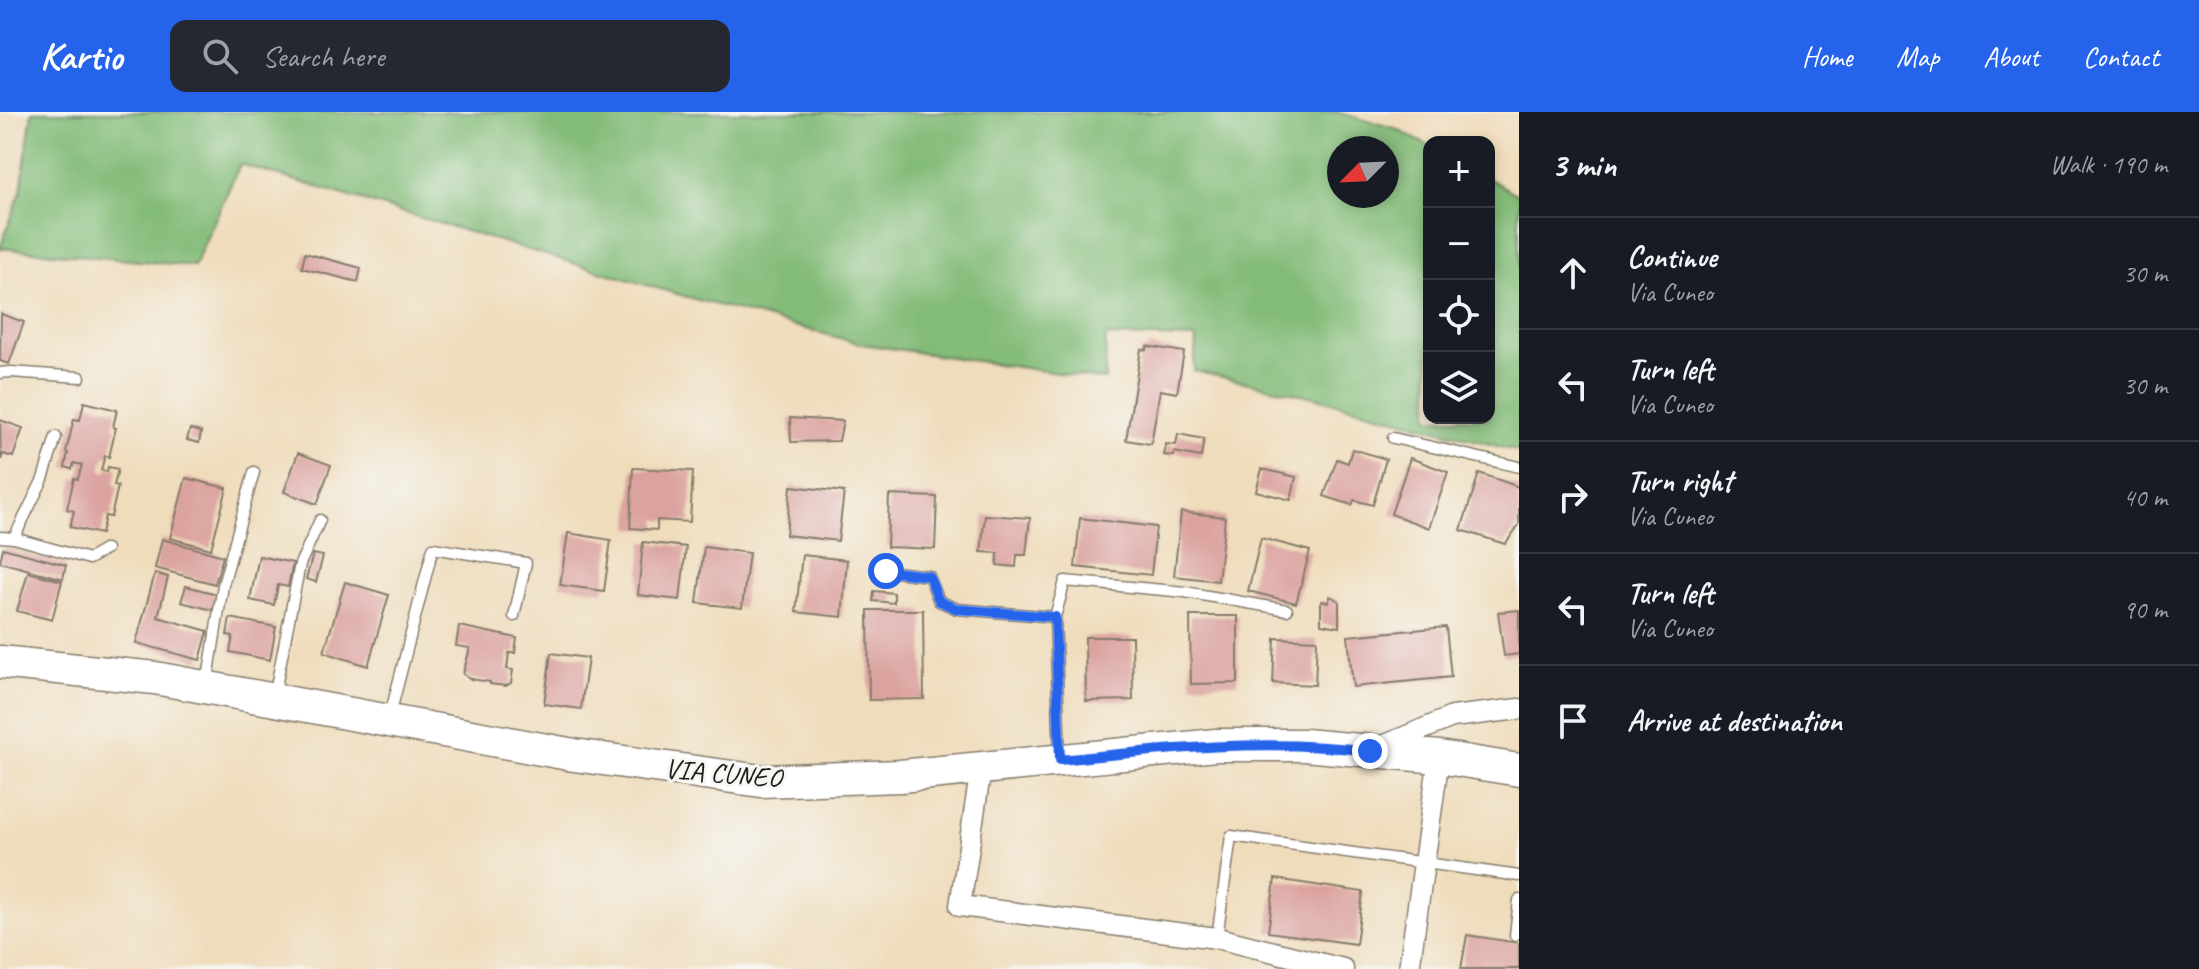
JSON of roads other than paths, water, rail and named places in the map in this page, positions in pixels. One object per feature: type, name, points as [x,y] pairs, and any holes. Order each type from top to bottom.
[{"type":"main road","name":"VIA CUNEO","points":[[0,662],[139,676],[574,755],[761,781],[900,776],[1216,745],[1304,745],[1439,757],[1519,770]]},
{"type":"street","points":[[1370,751],[1452,717],[1519,709]]},
{"type":"street","points":[[1409,969],[1439,757]]},
{"type":"street","points":[[981,768],[960,906],[1217,938],[1343,969]]},
{"type":"lane","points":[[0,373],[80,377]]},
{"type":"lane","points":[[14,538],[43,479],[56,437]]},
{"type":"lane","points":[[1393,438],[1519,467]]},
{"type":"lane","points":[[207,687],[223,585],[254,472]]},
{"type":"lane","points":[[274,699],[300,564],[320,520]]},
{"type":"lane","points":[[0,537],[89,559],[106,549]]},
{"type":"lane","points":[[389,721],[433,548],[526,563],[514,616]]},
{"type":"lane","points":[[886,571],[929,576],[939,601],[957,609],[1055,617]]},
{"type":"lane","points":[[1060,760],[1055,617],[1065,581],[1185,592],[1287,610]]},
{"type":"lane","points":[[1217,938],[1231,836],[1519,876]]},
{"type":"lane","points":[[1515,935],[1519,900]]}]
